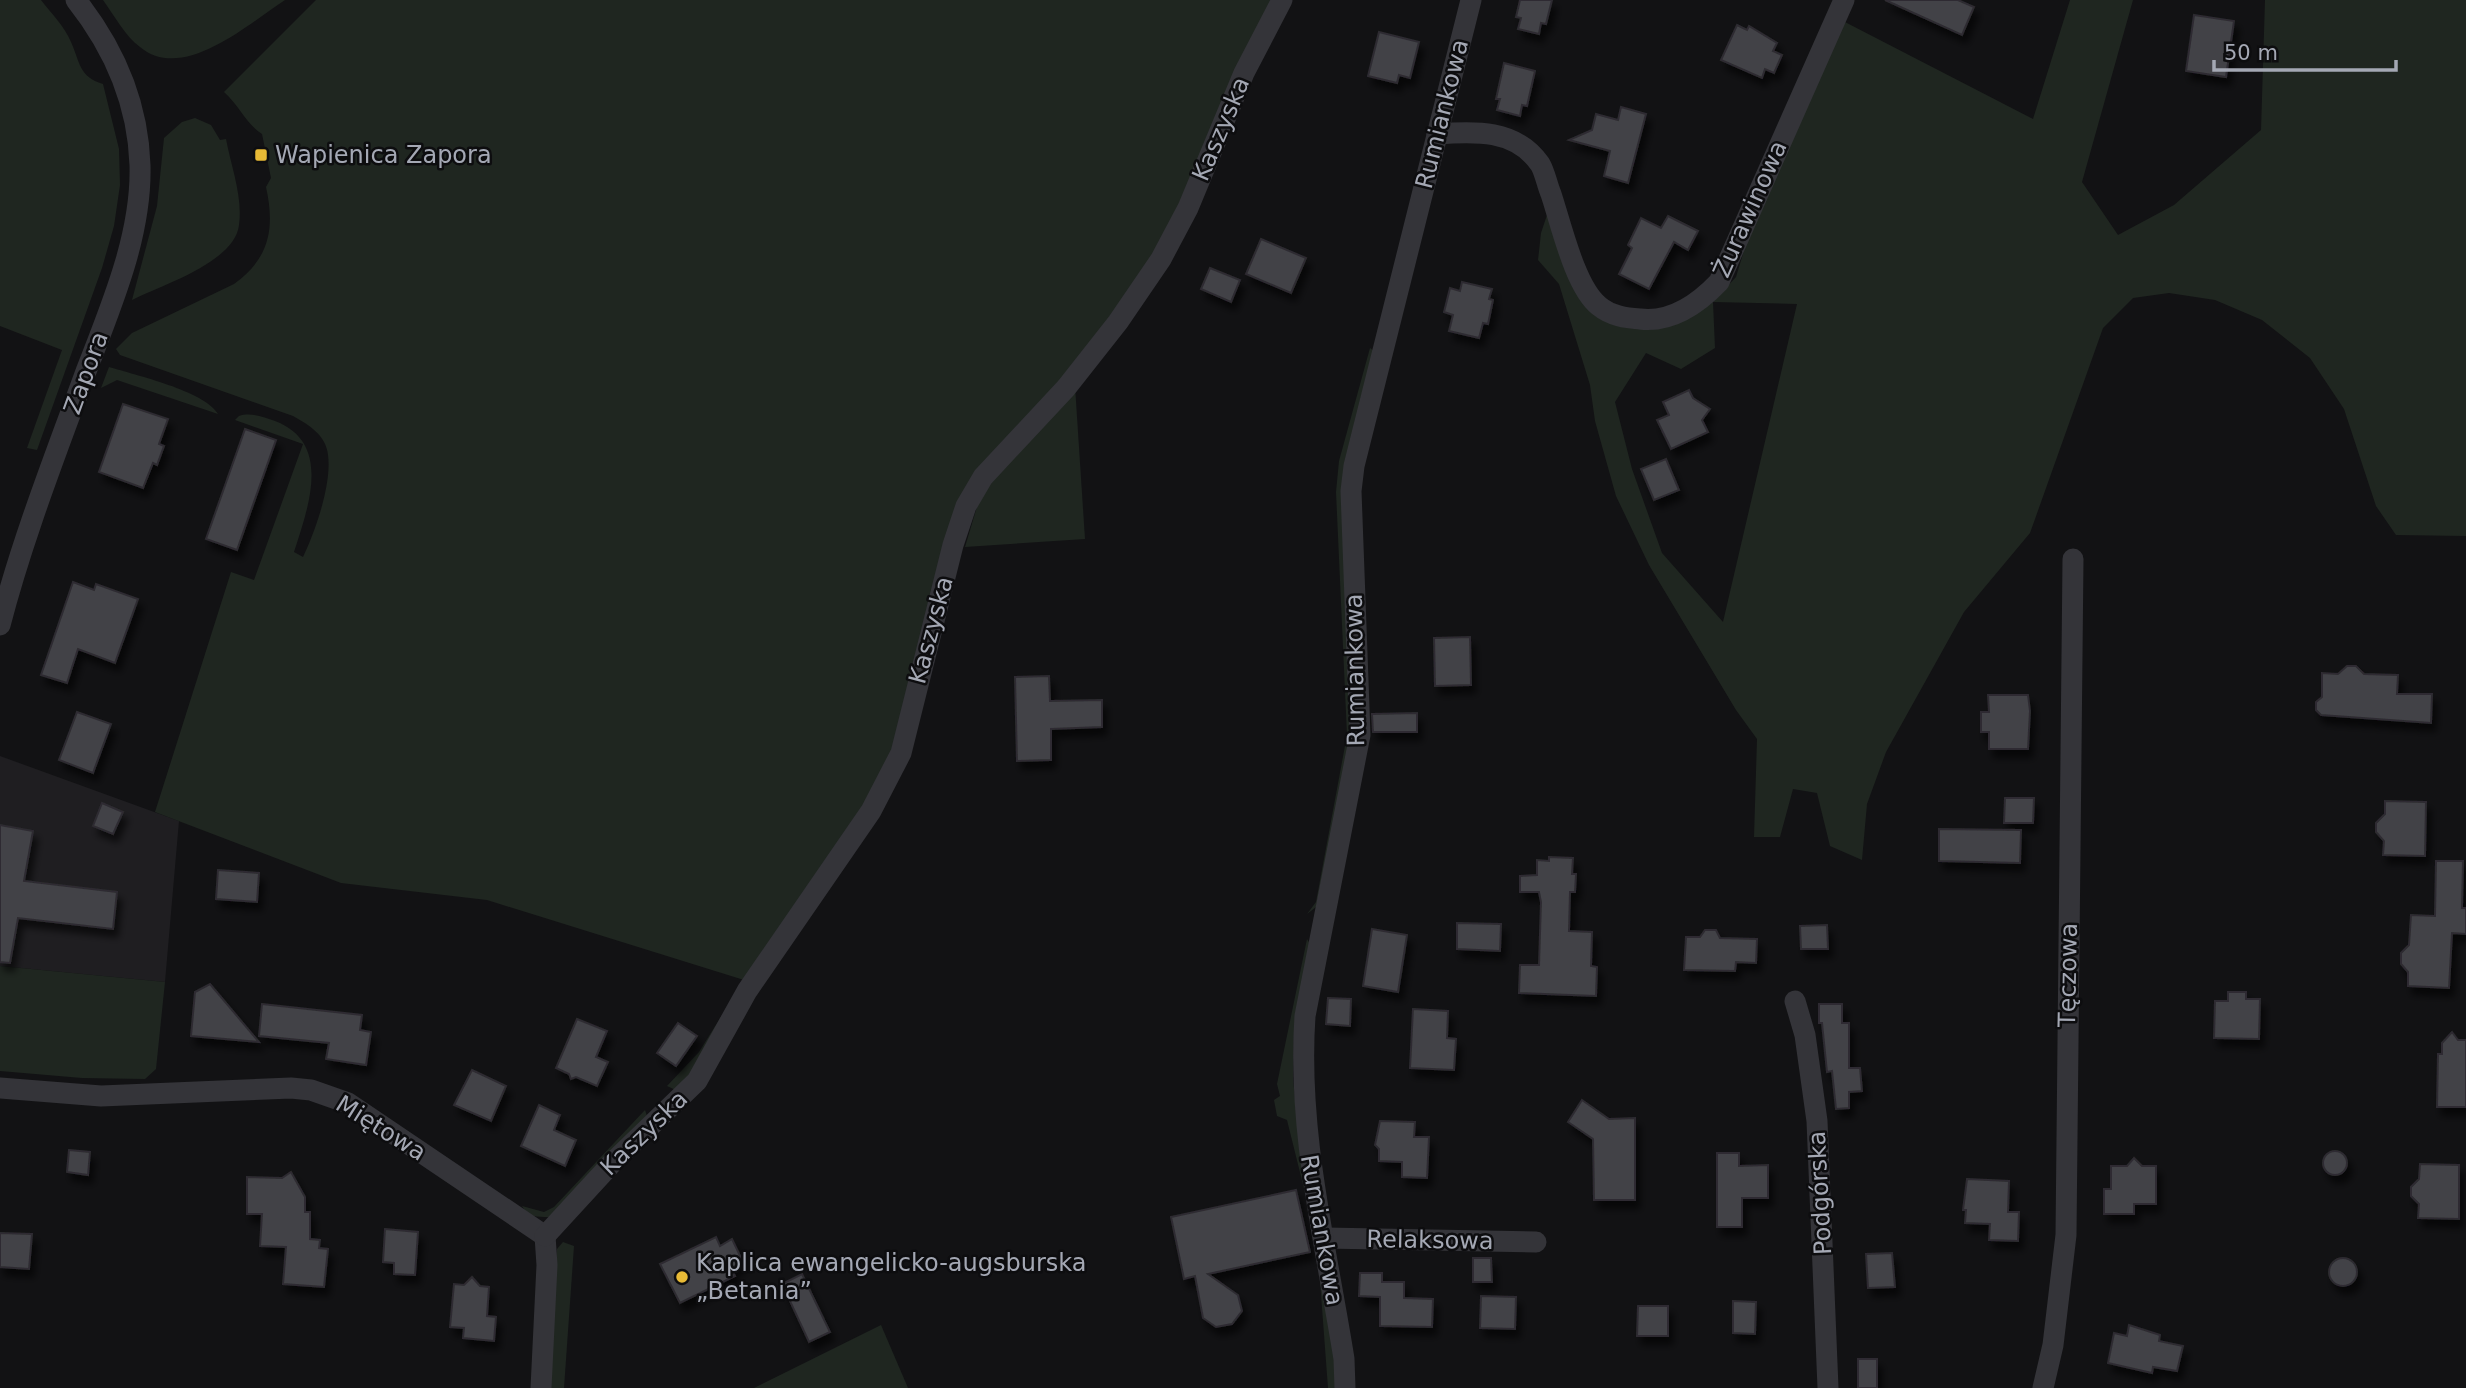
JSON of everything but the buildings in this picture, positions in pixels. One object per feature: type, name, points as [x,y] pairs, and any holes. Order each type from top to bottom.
[{"type":"street","name":"Zapora","points":[[0,625],[128,248],[140,187],[134,115],[116,65],[76,0]]},
{"type":"street","name":"Kaszyska","points":[[545,1236],[613,1162],[697,1081],[747,991],[880,797],[897,764],[905,739],[953,545],[967,506],[984,477],[1066,388],[1118,322],[1161,259],[1188,208],[1244,73],[1282,0]]},
{"type":"street","name":"Rumiankowa","points":[[1345,1388],[1325,1238],[1305,1130],[1302,1061],[1305,1016],[1360,735],[1351,491],[1354,466],[1471,0]]},
{"type":"street","name":"Żurawinowa","points":[[1437,134],[1486,132],[1512,139],[1540,164],[1584,286],[1599,306],[1620,317],[1647,320],[1673,316],[1701,301],[1719,282],[1844,0]]},
{"type":"street","name":"Tęczowa","points":[[2043,1388],[2054,1332],[2066,1235],[2073,559]]},
{"type":"street","name":"Podgórska","points":[[1795,1001],[1805,1035],[1817,1121],[1828,1388]]},
{"type":"street","name":"Miętowa","points":[[0,1088],[101,1096],[271,1088],[312,1090],[348,1103],[545,1236]]},
{"type":"street","points":[[541,1388],[547,1265],[545,1236]]},
{"type":"street","name":"Relaksowa","points":[[1325,1238],[1536,1242]]},
{"type":"shaded area","points":[[0,0],[41,0],[58,20],[85,73],[103,84],[119,149],[120,185],[114,226],[102,268],[37,450],[27,448],[62,350],[0,326]]},
{"type":"shaded area","points":[[103,0],[285,0],[215,46],[176,58],[157,56],[140,47]]},
{"type":"shaded area","points":[[316,0],[1275,0],[1182,203],[1114,320],[980,475],[890,764],[680,1092],[667,1086],[699,1052],[744,980],[487,900],[341,883],[155,812],[231,572],[254,580],[303,444],[235,420],[239,416],[248,415],[275,421],[293,431],[304,445],[312,478],[305,516],[294,552],[303,557],[313,535],[325,493],[328,455],[320,436],[293,416],[120,355],[116,349],[132,333],[234,284],[246,274],[262,253],[269,229],[266,187],[271,178],[262,134],[251,125],[224,92]]},
{"type":"shaded area","points":[[2070,0],[2133,0],[2082,182],[2118,235],[2174,205],[2261,130],[2265,0],[2466,0],[2466,536],[2396,535],[2376,506],[2344,409],[2310,358],[2262,320],[2215,300],[2169,293],[2133,298],[2103,328],[2030,533],[1964,612],[1886,752],[1867,804],[1862,860],[1830,846],[1817,793],[1793,789],[1780,837],[1754,837],[1757,739],[1736,710],[1649,565],[1616,496],[1595,421],[1590,385],[1559,284],[1538,260],[1541,233],[1550,206],[1578,290],[1618,325],[1648,330],[1677,322],[1713,302],[1736,277],[1746,244],[1843,21],[2033,119]],"holes":[[[1713,302],[1797,304],[1723,622],[1662,553],[1632,469],[1615,402],[1646,353],[1681,369],[1715,348]]]},
{"type":"shaded area","points":[[195,118],[211,125],[220,140],[226,139],[236,182],[239,225],[225,250],[211,261],[132,300],[157,206],[164,138],[182,122]]},
{"type":"shaded area","points":[[1370,348],[1375,352],[1360,400],[1351,738],[1316,907],[1307,914],[1316,902],[1347,735],[1336,492],[1339,461]]},
{"type":"shaded area","points":[[109,367],[185,391],[211,406],[218,414],[117,380],[101,388]]},
{"type":"shaded area","points":[[1075,386],[1085,539],[965,547],[979,500],[1005,462]]},
{"type":"shaded area","points":[[0,756],[179,821],[165,982],[0,966]]},
{"type":"shaded area","points":[[1307,939],[1310,944],[1294,1033],[1293,1078],[1299,1139],[1338,1359],[1339,1388],[1328,1388],[1317,1241],[1287,1120],[1277,1116],[1274,1100],[1280,1096],[1277,1084]]},
{"type":"shaded area","points":[[0,966],[165,982],[156,1069],[145,1079],[82,1078],[0,1071]]},
{"type":"shaded area","points":[[645,1110],[647,1116],[549,1217],[533,1216],[524,1210],[522,1206],[544,1212],[554,1207]]},
{"type":"shaded area","points":[[563,1242],[574,1246],[564,1388],[548,1388],[557,1249]]},
{"type":"shaded area","points":[[881,1325],[908,1388],[754,1388]]},
{"type":"place","name":"Wapienica Zapora","points":[[261,155]]},
{"type":"place","name":"Kaplica ewangelicko-augsburska „Betania”","points":[[682,1277]]}]
